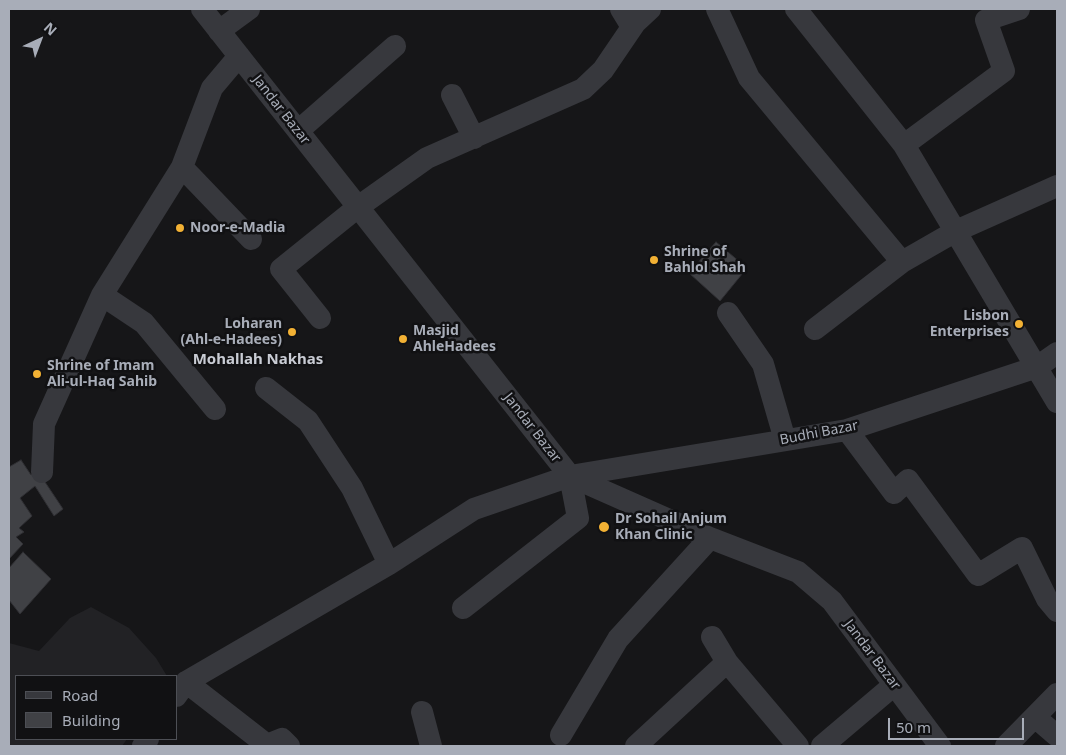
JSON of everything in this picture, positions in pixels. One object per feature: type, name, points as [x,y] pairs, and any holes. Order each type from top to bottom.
[{"type":"street","name":"Jandar Bazar","points":[[202,9],[570,476],[710,538],[798,572],[832,601],[940,746]]},
{"type":"street","points":[[219,31],[249,9]]},
{"type":"street","points":[[320,318],[281,269],[358,208],[427,158],[583,89],[603,70],[627,18],[650,9]]},
{"type":"street","points":[[717,9],[749,78],[902,262]]},
{"type":"street","points":[[796,9],[904,145],[1057,402]]},
{"type":"street","points":[[904,145],[1004,71],[986,20],[1019,9]]},
{"type":"street","points":[[298,131],[394,46]]},
{"type":"street","points":[[42,472],[44,424],[102,295],[182,167],[212,88],[239,56]]},
{"type":"street","points":[[452,95],[474,138]]},
{"type":"street","points":[[182,167],[251,239]]},
{"type":"street","points":[[815,329],[902,262],[956,231],[1057,186]]},
{"type":"street","points":[[102,295],[144,323],[216,410]]},
{"type":"street","points":[[728,314],[763,364],[785,440]]},
{"type":"street","name":"Budhi Bazar","points":[[181,689],[388,564],[474,509],[570,476],[847,430],[1037,367],[1057,353]]},
{"type":"street","points":[[266,388],[308,421],[352,488],[388,564]]},
{"type":"street","points":[[847,430],[894,493],[908,480],[978,575],[1022,548],[1047,599],[1057,611]]},
{"type":"street","points":[[463,608],[578,518],[570,476]]},
{"type":"street","points":[[561,735],[618,639],[710,538]]},
{"type":"street","points":[[712,637],[728,662],[798,746]]},
{"type":"street","points":[[636,746],[728,662]]},
{"type":"street","points":[[822,746],[894,684]]},
{"type":"street","points":[[181,689],[267,745],[282,739],[289,746]]},
{"type":"street","points":[[1006,746],[1057,694]]},
{"type":"street","points":[[422,712],[431,746]]},
{"type":"street","points":[[1035,717],[1057,736]]},
{"type":"shaded area","points":[[91,607],[129,628],[156,658],[166,675],[15,675],[15,740],[126,740],[122,746],[9,746],[9,643],[39,651],[70,618]]},
{"type":"building","points":[[716,242],[747,268],[720,301],[689,273]]},
{"type":"building","points":[[21,460],[31,475],[37,470],[63,509],[54,516],[35,486],[20,498],[32,516],[19,528],[24,532],[16,537],[23,544],[9,559],[9,467]]},
{"type":"building","points":[[23,552],[51,579],[20,614],[9,600],[9,568]]},
{"type":"place","name":"Noor-e-Madia","points":[[180,228]]},
{"type":"place","name":"Shrine of Bahlol Shah","points":[[654,260]]},
{"type":"place","name":"Lisbon Enterprises","points":[[1019,324]]},
{"type":"place","name":"Loharan (Ahl-e-Hadees)","points":[[292,332]]},
{"type":"place","name":"Masjid AhleHadees","points":[[403,339]]},
{"type":"place","name":"Shrine of Imam Ali-ul-Haq Sahib","points":[[37,374]]},
{"type":"place","name":"Dr Sohail Anjum Khan Clinic","points":[[604,527]]},
{"type":"district","name":"Mohallah Nakhas","points":[[258,360]]}]
